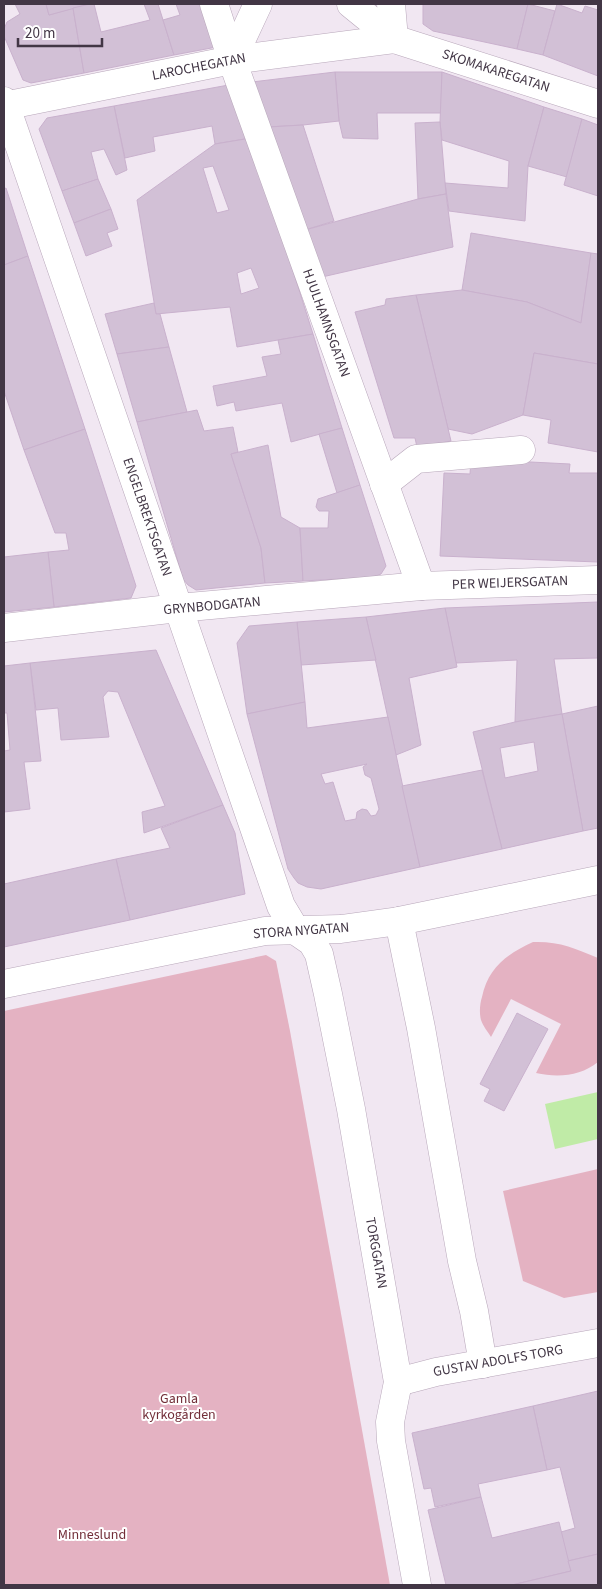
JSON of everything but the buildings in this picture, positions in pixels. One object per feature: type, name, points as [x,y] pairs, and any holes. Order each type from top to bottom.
[{"type":"street","name":"HJULHAMNSGATAN","points":[[214,4],[232,60],[421,586]]},
{"type":"street","points":[[232,60],[258,4]]},
{"type":"street","points":[[351,4],[394,39]]},
{"type":"street","points":[[391,4],[394,39]]},
{"type":"street","name":"LAROCHEGATAN","points":[[4,104],[33,100],[232,60],[394,39]]},
{"type":"street","name":"SKOMAKAREGATAN","points":[[394,39],[598,104]]},
{"type":"street","name":"ENGELBREKTSGATAN","points":[[4,104],[281,906],[296,931]]},
{"type":"street","points":[[384,484],[417,453],[521,450]]},
{"type":"street","name":"PER WEIJERSGATAN","points":[[421,586],[598,580]]},
{"type":"street","name":"GRYNBODGATAN","points":[[4,628],[178,608],[421,586]]},
{"type":"street","name":"STORA NYGATAN","points":[[4,984],[265,931],[341,929],[399,921],[598,880]]},
{"type":"street","points":[[399,921],[483,1364]]},
{"type":"street","name":"TORGGATAN","points":[[296,931],[312,942],[319,954],[351,1110],[398,1382],[390,1422],[391,1441],[417,1585]]},
{"type":"street","name":"GUSTAV ADOLFS TORG","points":[[398,1382],[436,1372],[598,1343]]},
{"type":"green space","points":[[533,942],[566,946],[598,958],[598,1062],[577,1073],[553,1075],[536,1073],[561,1024],[511,999],[491,1037],[482,1022],[480,1014],[481,1002],[485,987],[494,970],[507,957]]},
{"type":"green space","name":"Gamla kyrkogården","points":[[266,955],[276,961],[290,1031],[390,1585],[4,1585],[4,1011]]},
{"type":"green space","points":[[598,1169],[598,1292],[564,1298],[523,1281],[503,1191]]},
{"type":"shaded area","points":[[598,1092],[598,1139],[555,1149],[545,1104]]},
{"type":"park label","name":"Minneslund","points":[[92,1535]]}]
